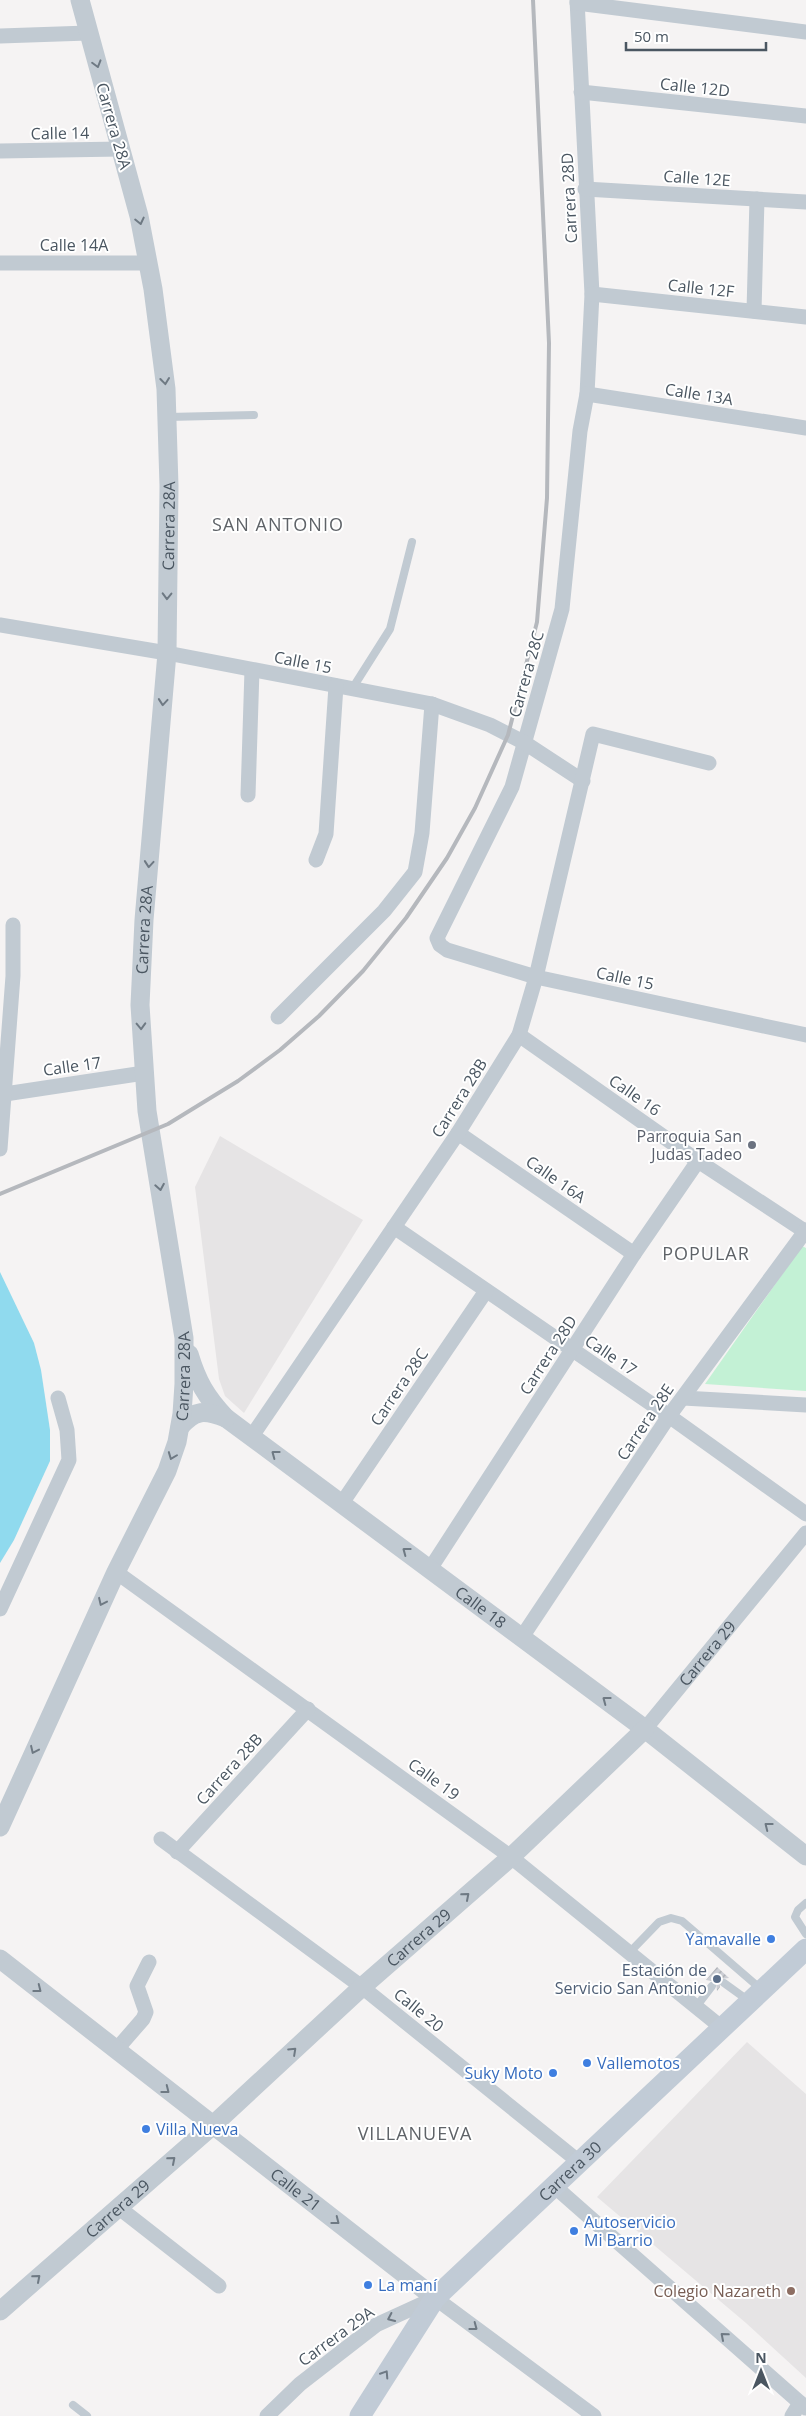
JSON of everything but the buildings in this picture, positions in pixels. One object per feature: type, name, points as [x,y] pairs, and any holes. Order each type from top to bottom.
[{"type":"main road","name":"Carrera 30","points":[[360,2416],[435,2298],[806,1949]]},
{"type":"street","name":"Carrera 28A","points":[[0,1827],[116,1572],[167,1471],[177,1442],[183,1399],[184,1338],[154,1153],[144,1073],[140,1005],[167,653],[168,417],[149,262],[121,149],[80,0]]},
{"type":"street","points":[[577,2],[806,32]]},
{"type":"street","name":"Carrera 28D","points":[[577,2],[585,189],[592,294],[587,394]]},
{"type":"street","points":[[0,36],[88,33]]},
{"type":"street","name":"Calle 12D","points":[[581,92],[806,116]]},
{"type":"street","name":"Calle 14","points":[[0,151],[121,149]]},
{"type":"street","name":"Calle 12E","points":[[585,189],[806,202]]},
{"type":"street","points":[[754,311],[757,199]]},
{"type":"street","name":"Calle 14A","points":[[0,264],[149,262]]},
{"type":"street","name":"Calle 12F","points":[[592,294],[806,317]]},
{"type":"street","name":"Calle 13A","points":[[587,394],[806,428]]},
{"type":"street","name":"Carrera 28C","points":[[440,945],[436,938],[512,786],[562,610],[580,431],[587,394]]},
{"type":"street","name":"Calle 15","points":[[0,625],[167,653],[432,704],[490,725],[525,743],[583,781]]},
{"type":"street","points":[[248,795],[252,670]]},
{"type":"street","points":[[316,860],[326,834],[336,686]]},
{"type":"street","points":[[278,1017],[384,911],[415,872],[422,833],[432,704]]},
{"type":"street","name":"Carrera 28B","points":[[252,1436],[458,1133],[519,1035],[536,977],[593,734],[709,763]]},
{"type":"street","points":[[0,1149],[13,976],[13,926]]},
{"type":"street","name":"Calle 15","points":[[440,945],[447,950],[536,977],[806,1035]]},
{"type":"street","name":"Calle 16","points":[[519,1035],[698,1160],[806,1231]]},
{"type":"street","name":"Calle 17","points":[[5,1094],[144,1073]]},
{"type":"street","name":"Calle 16A","points":[[458,1133],[634,1254]]},
{"type":"street","name":"Carrera 28D","points":[[430,1569],[634,1254],[698,1160]]},
{"type":"street","name":"Calle 17","points":[[394,1227],[670,1416],[806,1514]]},
{"type":"street","name":"Carrera 28E","points":[[522,1637],[682,1398],[806,1231]]},
{"type":"street","name":"Carrera 28C","points":[[342,1503],[486,1291]]},
{"type":"street","name":"Calle 18","points":[[184,1338],[199,1383],[209,1400],[226,1418],[646,1729],[806,1856]]},
{"type":"street","points":[[0,1609],[70,1460],[67,1430],[58,1398]]},
{"type":"street","points":[[682,1398],[806,1405]]},
{"type":"street","points":[[180,1427],[188,1418],[198,1412],[211,1412],[226,1418]]},
{"type":"street","name":"Carrera 29","points":[[0,2310],[212,2126],[362,1987],[511,1857],[646,1729],[806,1533]]},
{"type":"street","name":"Calle 19","points":[[116,1572],[511,1857],[722,2028]]},
{"type":"street","name":"Carrera 28B","points":[[177,1852],[308,1709]]},
{"type":"street","name":"Calle 20","points":[[161,1839],[362,1987],[578,2162]]},
{"type":"street","name":"Calle 21","points":[[0,1959],[435,2298],[594,2416]]},
{"type":"street","points":[[116,2050],[143,2019],[146,2012],[137,1986],[149,1962]]},
{"type":"street","points":[[553,2185],[803,2405],[792,2416]]},
{"type":"street","points":[[118,2207],[219,2286]]},
{"type":"street","name":"Carrera 29A","points":[[267,2416],[300,2384],[376,2325],[435,2298]]},
{"type":"lane","points":[[168,417],[254,415]]},
{"type":"lane","points":[[352,689],[390,629],[412,542]]},
{"type":"lane","points":[[806,1903],[798,1910],[795,1917],[806,1934]]},
{"type":"lane","points":[[629,1953],[660,1922],[671,1918],[682,1921],[756,1996]]},
{"type":"lane","points":[[724,1983],[756,1996]]},
{"type":"lane","points":[[696,2007],[712,1986]]},
{"type":"lane","points":[[73,2405],[87,2416]]},
{"type":"shaded area","points":[[220,1136],[363,1220],[244,1413],[225,1396],[219,1379],[195,1187]]},
{"type":"shaded area","points":[[747,2042],[806,2094],[806,2378],[746,2323],[597,2197]]},
{"type":"green space","points":[[802,1246],[806,1248],[806,1391],[705,1384]]},
{"type":"water","points":[[0,1272],[34,1343],[41,1370],[50,1430],[50,1461],[14,1540],[0,1563]]},
{"type":"railway","points":[[0,1194],[168,1124],[238,1081],[280,1050],[319,1016],[363,971],[406,918],[447,858],[475,808],[508,735],[537,622],[547,498],[549,343],[533,0]]},
{"type":"place","name":"Parroquia San Judas Tadeo","points":[[752,1145]]},
{"type":"place","name":"Yamavalle","points":[[771,1939]]},
{"type":"place","name":"Estación de Servicio San Antonio","points":[[717,1979]]},
{"type":"place","name":"Vallemotos","points":[[587,2063]]},
{"type":"place","name":"Suky Moto","points":[[553,2073]]},
{"type":"place","name":"Villa Nueva","points":[[146,2129]]},
{"type":"place","name":"Autoservicio Mi Barrio","points":[[574,2231]]},
{"type":"place","name":"La maní","points":[[368,2285]]},
{"type":"place","name":"Colegio Nazareth","points":[[791,2291]]},
{"type":"district","name":"SAN ANTONIO","points":[[278,525]]},
{"type":"district","name":"POPULAR","points":[[706,1254]]},
{"type":"district","name":"VILLANUEVA","points":[[415,2134]]}]
